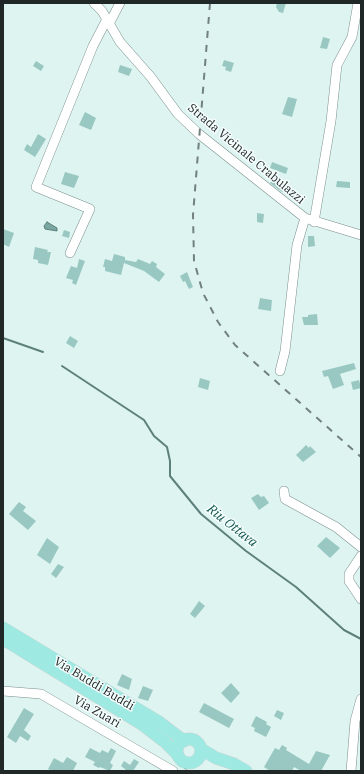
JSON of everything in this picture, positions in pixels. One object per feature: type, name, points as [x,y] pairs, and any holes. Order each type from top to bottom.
[{"type":"main road","name":"Via Buddi Buddi","points":[[3,628],[159,722],[184,741]]},
{"type":"main road","name":"Via Buddi Buddi","points":[[3,639],[142,724],[165,742],[178,755]]},
{"type":"main road","points":[[201,749],[195,767],[184,762],[178,755],[178,749],[184,741],[194,741],[201,749],[216,758],[234,764],[246,771]]},
{"type":"street","name":"Strada Vicinale Crabulazzi","points":[[94,3],[120,42],[150,76],[178,114],[199,134],[305,218],[314,222],[361,235]]},
{"type":"street","points":[[70,253],[90,209],[36,187],[84,66],[120,3]]},
{"type":"street","points":[[314,222],[331,121],[337,65],[352,38],[358,3]]},
{"type":"street","points":[[280,370],[285,350],[297,245],[305,218]]},
{"type":"street","points":[[284,491],[285,499],[336,527],[361,547]]},
{"type":"street","points":[[361,556],[349,574],[349,581],[361,599]]},
{"type":"street","name":"Via Zuari","points":[[3,691],[41,694],[173,771]]},
{"type":"street","points":[[351,771],[355,721],[361,699]]},
{"type":"water","points":[[47,222],[57,228],[57,231],[45,229],[44,226]]},
{"type":"building","points":[[277,3],[286,3],[283,13],[279,12],[276,7]]},
{"type":"building","points":[[323,37],[330,39],[327,49],[320,48]]},
{"type":"building","points":[[224,60],[234,63],[231,72],[225,70],[226,67],[222,66]]},
{"type":"building","points":[[36,61],[44,66],[41,71],[33,66]]},
{"type":"building","points":[[120,65],[132,69],[129,76],[118,72]]},
{"type":"building","points":[[288,97],[297,99],[292,117],[282,114]]},
{"type":"building","points":[[85,112],[96,118],[91,130],[79,125]]},
{"type":"building","points":[[38,134],[46,139],[35,157],[24,150],[27,144],[31,147]]},
{"type":"building","points":[[272,162],[288,168],[286,174],[270,168]]},
{"type":"building","points":[[65,172],[79,176],[74,188],[61,184]]},
{"type":"building","points":[[274,177],[286,188],[282,192],[270,183]]},
{"type":"building","points":[[337,181],[350,182],[350,188],[336,187]]},
{"type":"building","points":[[257,213],[264,214],[263,223],[257,222]]},
{"type":"building","points":[[3,229],[14,233],[9,247],[3,244]]},
{"type":"building","points":[[64,230],[70,232],[69,238],[62,236]]},
{"type":"building","points":[[308,236],[314,236],[315,246],[308,247]]},
{"type":"building","points":[[35,247],[51,252],[48,265],[38,263],[38,260],[33,259]]},
{"type":"building","points":[[114,254],[125,257],[125,260],[136,262],[138,259],[150,264],[152,261],[157,264],[156,267],[165,274],[159,282],[144,271],[124,263],[121,275],[105,271],[105,267],[103,267],[105,259],[112,261]]},
{"type":"building","points":[[79,259],[85,261],[76,285],[72,283],[73,280],[66,278],[71,266],[77,268]]},
{"type":"building","points":[[187,272],[193,287],[189,289],[185,281],[183,282],[180,276]]},
{"type":"building","points":[[260,298],[272,300],[271,311],[258,309]]},
{"type":"building","points":[[317,314],[318,325],[304,325],[302,317]]},
{"type":"building","points":[[70,336],[78,341],[74,348],[66,343]]},
{"type":"building","points":[[354,363],[356,369],[340,374],[344,385],[333,389],[328,376],[324,377],[322,371]]},
{"type":"building","points":[[200,378],[210,381],[208,390],[198,387]]},
{"type":"building","points":[[359,380],[361,388],[353,390],[351,382]]},
{"type":"building","points":[[306,445],[309,448],[310,446],[316,452],[303,462],[296,455]]},
{"type":"building","points":[[258,494],[261,497],[264,496],[269,503],[259,510],[251,498]]},
{"type":"building","points":[[19,502],[26,507],[23,511],[36,521],[28,530],[9,514]]},
{"type":"building","points":[[326,537],[340,548],[330,558],[317,546]]},
{"type":"building","points":[[47,538],[59,547],[50,564],[37,555]]},
{"type":"building","points":[[58,564],[64,567],[56,578],[51,574]]},
{"type":"building","points":[[199,601],[205,606],[195,618],[190,614]]},
{"type":"building","points":[[122,674],[132,679],[129,690],[117,685]]},
{"type":"building","points":[[231,683],[240,693],[231,703],[221,693]]},
{"type":"building","points":[[143,686],[153,690],[148,701],[138,698]]},
{"type":"building","points":[[204,703],[234,719],[229,728],[199,712]]},
{"type":"building","points":[[24,708],[34,714],[24,730],[31,736],[28,741],[20,736],[16,743],[7,737]]},
{"type":"building","points":[[277,710],[284,713],[281,720],[274,716]]},
{"type":"building","points":[[256,716],[267,722],[266,724],[271,727],[266,737],[254,731],[255,728],[251,726]]},
{"type":"building","points":[[282,745],[287,748],[286,750],[309,764],[316,751],[330,755],[321,771],[301,771],[294,767],[292,771],[270,771],[264,767],[275,748],[279,750]]},
{"type":"building","points":[[90,748],[100,753],[102,750],[108,753],[111,748],[116,751],[110,763],[113,765],[110,771],[93,765],[95,762],[85,757]]},
{"type":"building","points":[[67,757],[77,763],[73,771],[52,771],[48,769],[54,758],[63,763]]},
{"type":"building","points":[[134,759],[139,762],[133,771],[126,770],[121,766],[124,761],[130,765]]},
{"type":"waterway","name":"Riu Ottava","points":[[3,338],[43,352]]},
{"type":"waterway","name":"Riu Ottava","points":[[62,366],[144,420],[154,436],[167,447],[170,461],[170,476],[201,514],[246,551],[296,587],[344,630],[361,639]]},
{"type":"railway","points":[[210,3],[193,215],[194,261],[203,293],[218,322],[235,345],[361,457]]}]
